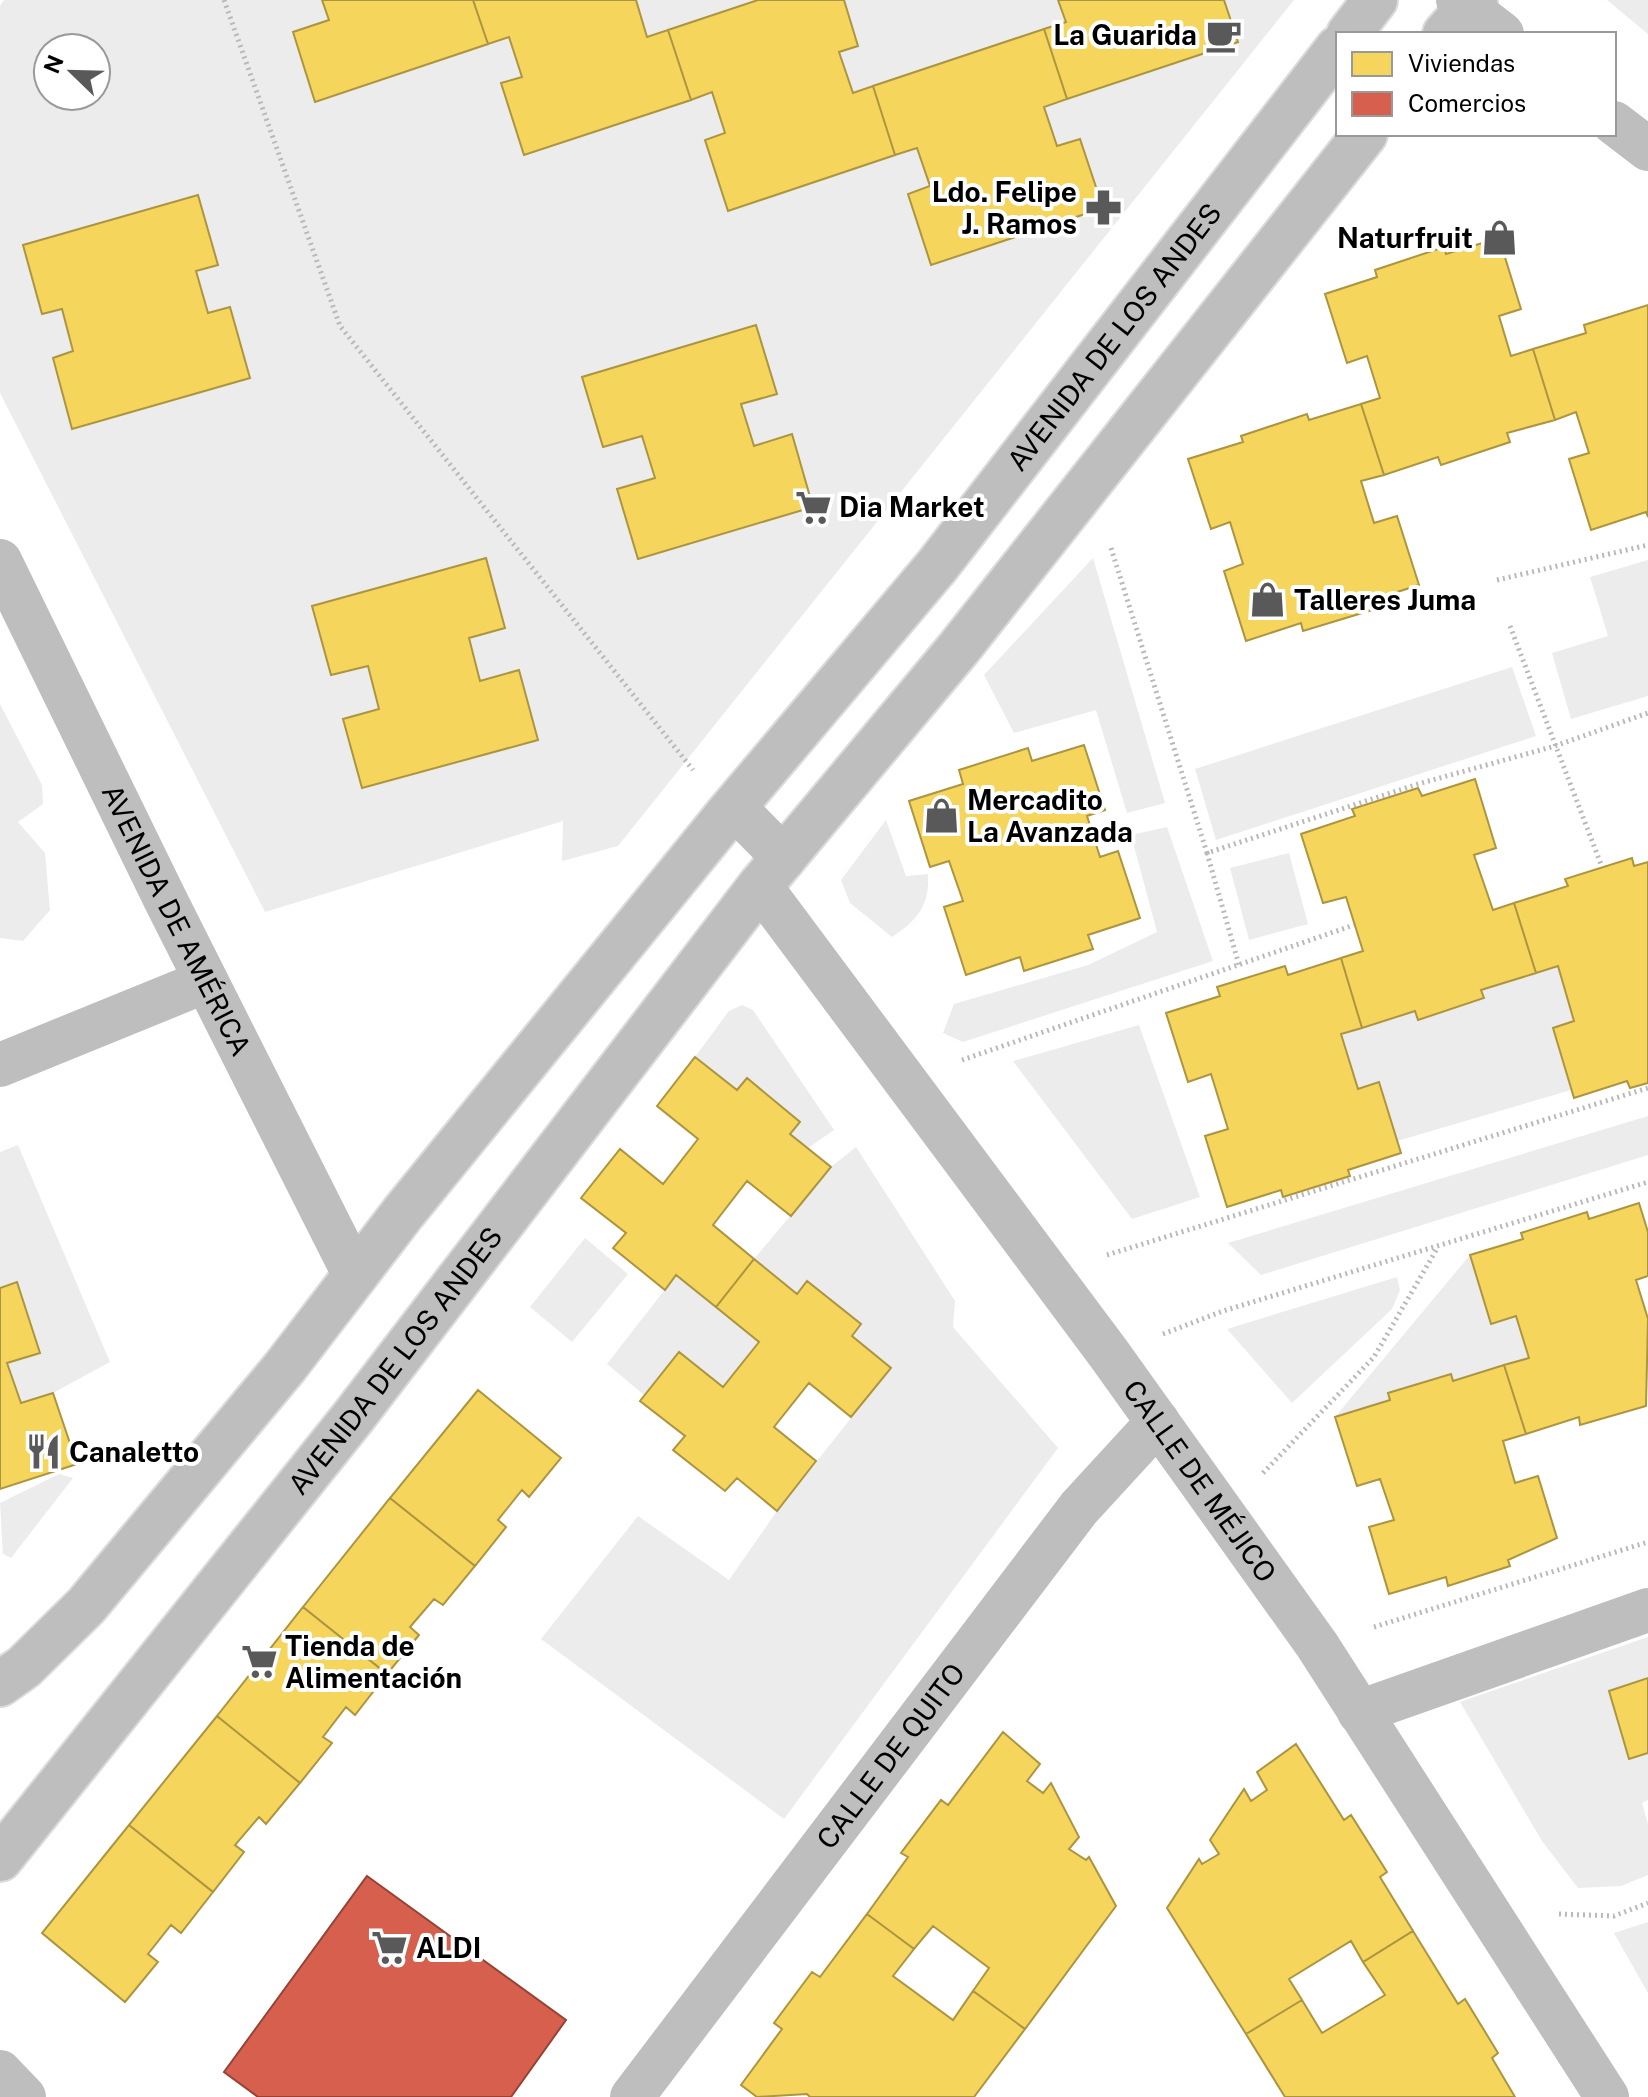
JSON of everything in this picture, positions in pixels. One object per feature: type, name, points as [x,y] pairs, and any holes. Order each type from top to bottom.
[{"type":"main road","points":[[1351,32],[1375,0]]},
{"type":"main road","name":"AVENIDA DE LOS ANDES","points":[[0,1684],[24,1667],[86,1606],[285,1367],[731,811],[937,566],[1336,51]]},
{"type":"main road","points":[[1616,125],[1648,149]]},
{"type":"main road","name":"AVENIDA DE LOS ANDES","points":[[0,1859],[354,1416],[772,872],[959,648],[1363,136]]},
{"type":"main road","name":"AVENIDA DE AMÉRICA","points":[[0,561],[355,1276]]},
{"type":"main road","points":[[731,811],[772,872]]},
{"type":"main road","name":"CALLE DE MÉJICO","points":[[772,872],[905,1080],[1109,1354],[1317,1645],[1607,2097]]},
{"type":"main road","points":[[0,1065],[206,981]]},
{"type":"main road","name":"CALLE DE QUITO","points":[[632,2097],[1079,1508],[1158,1422]]},
{"type":"main road","points":[[1359,1712],[1648,1610]]},
{"type":"main road","points":[[0,2072],[24,2097]]},
{"type":"path","points":[[224,0],[340,326],[731,811]]},
{"type":"path","points":[[1091,482],[1239,965]]},
{"type":"path","points":[[1497,580],[1648,545]]},
{"type":"path","points":[[1510,626],[1602,867]]},
{"type":"path","points":[[1207,853],[1418,784],[1555,746],[1648,713]]},
{"type":"path","points":[[905,1080],[1354,925]]},
{"type":"path","points":[[1048,1273],[1648,1088]]},
{"type":"path","points":[[1109,1354],[1223,1311],[1648,1182]]},
{"type":"path","points":[[1224,1515],[1374,1357],[1438,1247]]},
{"type":"path","points":[[1317,1645],[1648,1542]]},
{"type":"path","points":[[1487,1913],[1614,1916],[1648,1903]]},
{"type":"shaded area","points":[[4,0],[322,0],[329,20],[293,32],[316,101],[509,37],[522,77],[501,84],[524,154],[712,92],[725,133],[705,141],[728,211],[917,148],[930,186],[908,194],[931,265],[1103,208],[1080,140],[1057,146],[1044,107],[1237,42],[1224,0],[1294,0],[618,846],[562,861],[563,821],[265,912],[0,393],[0,6]],"holes":[[[197,195],[217,264],[196,271],[208,313],[230,308],[250,378],[73,429],[53,358],[73,351],[62,309],[42,314],[23,245]],[[756,325],[777,393],[741,404],[754,446],[792,435],[639,558],[617,489],[655,478],[642,436],[603,447],[582,377]],[[486,558],[469,638],[480,681],[519,670],[538,739],[362,788],[343,719],[379,709],[368,666],[331,675],[312,606]]]},
{"type":"shaded area","points":[[636,0],[758,0],[647,37]]},
{"type":"shaded area","points":[[844,0],[1058,0],[1066,22],[853,93],[839,52],[858,45]]},
{"type":"shaded area","points":[[1607,0],[1648,0],[1648,34]]},
{"type":"shaded area","points":[[1093,558],[1165,803],[1127,813],[1096,710],[1014,733],[984,675]]},
{"type":"shaded area","points":[[1648,560],[1648,696],[1571,719],[1552,653],[1608,636],[1590,577]]},
{"type":"shaded area","points":[[1512,667],[1536,736],[1216,840],[1195,769]]},
{"type":"shaded area","points":[[0,704],[42,785],[43,804],[18,822],[45,853],[50,910],[23,941],[0,938]]},
{"type":"shaded area","points":[[886,820],[906,876],[928,874],[927,895],[920,911],[892,937],[850,903],[841,880]]},
{"type":"shaded area","points":[[1167,827],[1213,961],[963,1042],[943,1033],[954,1004],[1088,965],[1157,932],[1131,835]]},
{"type":"shaded area","points":[[1289,853],[1308,924],[1249,940],[1230,868]]},
{"type":"shaded area","points":[[1558,966],[1574,1021],[1553,1029],[1571,1090],[1397,1141],[1379,1083],[1358,1089],[1341,1034],[1415,1011],[1418,1020],[1481,990]]},
{"type":"shaded area","points":[[742,1005],[753,1010],[834,1130],[808,1148],[790,1134],[800,1122],[747,1079],[737,1090],[695,1057],[729,1011]]},
{"type":"shaded area","points":[[1139,1025],[1200,1197],[1132,1219],[1013,1061]]},
{"type":"shaded area","points":[[1648,1116],[1648,1155],[1261,1275],[1228,1243]]},
{"type":"shaded area","points":[[18,1145],[110,1362],[53,1393],[21,1403],[7,1363],[39,1353],[17,1283],[0,1288],[0,1152]]},
{"type":"shaded area","points":[[856,1147],[955,1301],[953,1327],[1058,1448],[784,1819],[541,1639],[638,1516],[729,1580],[777,1511],[891,1368],[852,1336],[861,1323],[808,1281],[797,1294],[754,1259],[831,1167]]},
{"type":"shaded area","points":[[585,1238],[628,1274],[572,1342],[530,1307]]},
{"type":"shaded area","points":[[1470,1255],[1516,1316],[1529,1358],[1453,1381],[1450,1374],[1389,1393],[1390,1400],[1335,1417]]},
{"type":"shaded area","points":[[676,1275],[759,1342],[723,1387],[679,1352],[644,1395],[607,1364]]},
{"type":"shaded area","points":[[1397,1277],[1400,1290],[1392,1309],[1292,1403],[1227,1329]]},
{"type":"shaded area","points":[[59,1474],[73,1478],[11,1558],[3,1554],[0,1503]]},
{"type":"shaded area","points":[[1648,1637],[1648,1678],[1609,1691],[1629,1759],[1648,1753],[1648,1800],[1642,1803],[1648,1824],[1648,1875],[1621,1886],[1578,1888],[1542,1841],[1460,1702]]},
{"type":"shaded area","points":[[1648,1922],[1648,1993],[1614,1933]]},
{"type":"building: Viviendas","points":[[322,0],[473,0],[488,44],[315,102],[293,32],[329,20]]},
{"type":"building: Viviendas","points":[[473,0],[636,0],[647,37],[668,30],[691,100],[524,155],[501,83],[522,77],[509,37],[488,44]]},
{"type":"building: Viviendas","points":[[758,0],[844,0],[858,46],[839,52],[853,93],[873,86],[895,155],[728,211],[705,140],[725,133],[712,92],[691,100],[668,30]]},
{"type":"building: Viviendas","points":[[1058,0],[1224,0],[1238,42],[1067,99],[1044,29],[1066,22]]},
{"type":"building: Viviendas","points":[[1044,29],[1067,99],[1044,107],[1057,146],[1080,139],[1103,208],[931,265],[908,194],[930,186],[917,148],[895,155],[873,86]]},
{"type":"building: Viviendas","points":[[198,195],[218,265],[196,271],[208,313],[230,307],[250,378],[72,429],[53,358],[73,351],[62,309],[42,314],[23,245]]},
{"type":"building: Viviendas","points":[[1499,238],[1521,309],[1499,316],[1511,356],[1533,349],[1555,420],[1507,433],[1510,442],[1441,465],[1438,457],[1384,475],[1361,404],[1380,398],[1367,356],[1347,363],[1325,294],[1377,277],[1375,270],[1444,247],[1446,254]]},
{"type":"building: Viviendas","points":[[1648,305],[1648,517],[1646,512],[1591,530],[1569,459],[1589,453],[1576,412],[1555,420],[1533,349],[1586,333],[1584,325]]},
{"type":"building: Viviendas","points":[[756,325],[777,394],[741,404],[754,446],[792,434],[813,507],[638,559],[617,489],[655,478],[642,436],[603,447],[582,377]]},
{"type":"building: Viviendas","points":[[1361,404],[1384,475],[1361,481],[1374,523],[1397,516],[1419,585],[1369,601],[1372,610],[1303,631],[1301,623],[1246,641],[1224,571],[1243,564],[1230,522],[1211,529],[1188,459],[1243,442],[1241,436],[1307,414],[1309,420]]},
{"type":"building: Viviendas","points":[[486,558],[505,628],[469,638],[480,681],[519,670],[538,740],[362,788],[343,719],[379,709],[368,666],[331,675],[312,606]]},
{"type":"building: Viviendas","points":[[1084,745],[1105,810],[1087,816],[1100,857],[1118,851],[1140,918],[1088,935],[1093,949],[1024,971],[1020,957],[966,975],[944,907],[963,901],[949,861],[930,867],[909,801],[963,784],[959,770],[1028,748],[1032,761]]},
{"type":"building: Viviendas","points":[[1475,779],[1496,848],[1474,855],[1493,910],[1514,903],[1536,973],[1481,990],[1484,998],[1418,1020],[1415,1011],[1362,1028],[1341,958],[1363,951],[1346,897],[1323,903],[1301,834],[1355,816],[1352,809],[1418,788],[1422,796]]},
{"type":"building: Viviendas","points":[[1632,858],[1634,866],[1648,862],[1648,1083],[1630,1088],[1627,1081],[1574,1098],[1553,1028],[1574,1021],[1558,966],[1536,973],[1514,903],[1568,886],[1565,879]]},
{"type":"building: Viviendas","points":[[1341,958],[1362,1028],[1341,1034],[1358,1089],[1379,1082],[1401,1153],[1348,1170],[1350,1176],[1283,1197],[1281,1190],[1227,1207],[1205,1136],[1228,1129],[1211,1074],[1188,1082],[1166,1013],[1220,996],[1217,987],[1285,966],[1288,975]]},
{"type":"building: Viviendas","points":[[695,1057],[737,1090],[747,1078],[800,1122],[790,1134],[831,1167],[791,1216],[747,1181],[713,1225],[754,1259],[716,1307],[676,1275],[665,1290],[613,1248],[626,1233],[581,1198],[620,1149],[663,1184],[698,1139],[657,1106]]},
{"type":"building: Viviendas","points":[[1639,1203],[1648,1232],[1648,1276],[1636,1280],[1648,1319],[1646,1406],[1580,1425],[1579,1417],[1526,1434],[1504,1365],[1529,1358],[1516,1316],[1491,1324],[1470,1255],[1523,1239],[1521,1233],[1587,1212],[1589,1219]]},
{"type":"building: Viviendas","points":[[754,1259],[797,1294],[807,1281],[861,1324],[852,1336],[891,1368],[851,1417],[809,1383],[774,1427],[816,1461],[777,1511],[737,1478],[725,1491],[673,1450],[685,1436],[640,1401],[679,1352],[723,1387],[759,1342],[716,1307]]},
{"type":"building: Viviendas","points":[[17,1282],[40,1353],[7,1363],[21,1403],[53,1393],[77,1464],[0,1489],[0,1288]]},
{"type":"building: Viviendas","points":[[1504,1365],[1526,1434],[1503,1441],[1515,1483],[1538,1476],[1557,1538],[1508,1560],[1510,1566],[1448,1586],[1446,1577],[1389,1594],[1369,1527],[1394,1520],[1380,1479],[1357,1486],[1335,1417],[1390,1400],[1388,1393],[1451,1374],[1453,1381]]},
{"type":"building: Viviendas","points":[[478,1390],[561,1458],[529,1497],[522,1490],[498,1520],[506,1527],[475,1566],[390,1498]]},
{"type":"building: Viviendas","points":[[390,1498],[475,1566],[443,1605],[434,1599],[410,1627],[419,1635],[387,1674],[303,1607]]},
{"type":"building: Viviendas","points":[[303,1607],[387,1674],[355,1715],[346,1707],[323,1737],[332,1743],[300,1783],[217,1716]]},
{"type":"building: Viviendas","points":[[1648,1678],[1648,1753],[1629,1759],[1609,1691]]},
{"type":"building: Viviendas","points":[[217,1716],[300,1783],[266,1824],[259,1817],[235,1845],[244,1852],[213,1892],[129,1825]]},
{"type":"building: Viviendas","points":[[1003,1732],[1040,1764],[1027,1781],[1043,1793],[1051,1783],[1079,1837],[1069,1849],[1086,1860],[1089,1857],[1116,1906],[1025,2029],[973,1991],[989,1968],[933,1926],[914,1949],[867,1914],[908,1857],[901,1853],[941,1800],[948,1805]]},
{"type":"building: Viviendas","points":[[1296,1744],[1344,1820],[1351,1815],[1387,1872],[1380,1877],[1413,1931],[1363,1962],[1351,1941],[1289,1979],[1302,2000],[1246,2034],[1167,1908],[1199,1859],[1202,1864],[1219,1854],[1210,1840],[1244,1789],[1251,1801],[1267,1790],[1257,1772]]},
{"type":"building: Viviendas","points":[[129,1825],[213,1892],[181,1933],[171,1925],[148,1954],[158,1962],[125,2002],[42,1933]]},
{"type":"building: Viviendas","points":[[867,1914],[914,1949],[893,1976],[953,2020],[973,1991],[1025,2029],[974,2097],[810,2097],[807,2094],[757,2097],[741,2085],[782,2029],[774,2023],[812,1972],[820,1977]]},
{"type":"building: Viviendas","points":[[1413,1931],[1458,2004],[1465,1999],[1498,2053],[1492,2058],[1515,2097],[1285,2097],[1246,2034],[1302,2000],[1322,2033],[1385,1995],[1363,1962]]},
{"type":"building: Comercios","name":"ALDI","points":[[367,1876],[566,2020],[511,2097],[258,2097],[224,2072]]},
{"type":"place","name":"La Guarida","points":[[1223,35]]},
{"type":"place","name":"Ldo. Felipe J. Ramos","points":[[1103,208]]},
{"type":"place","name":"Naturfruit","points":[[1499,238]]},
{"type":"place","name":"Dia Market","points":[[813,507]]},
{"type":"place","name":"Talleres Juma","points":[[1268,600]]},
{"type":"place","name":"Mercadito La Avanzada","points":[[941,816]]},
{"type":"place","name":"Canaletto","points":[[43,1452]]},
{"type":"place","name":"Tienda de Alimentación","points":[[259,1662]]},
{"type":"place","name":"ALDI","points":[[390,1948]]}]
